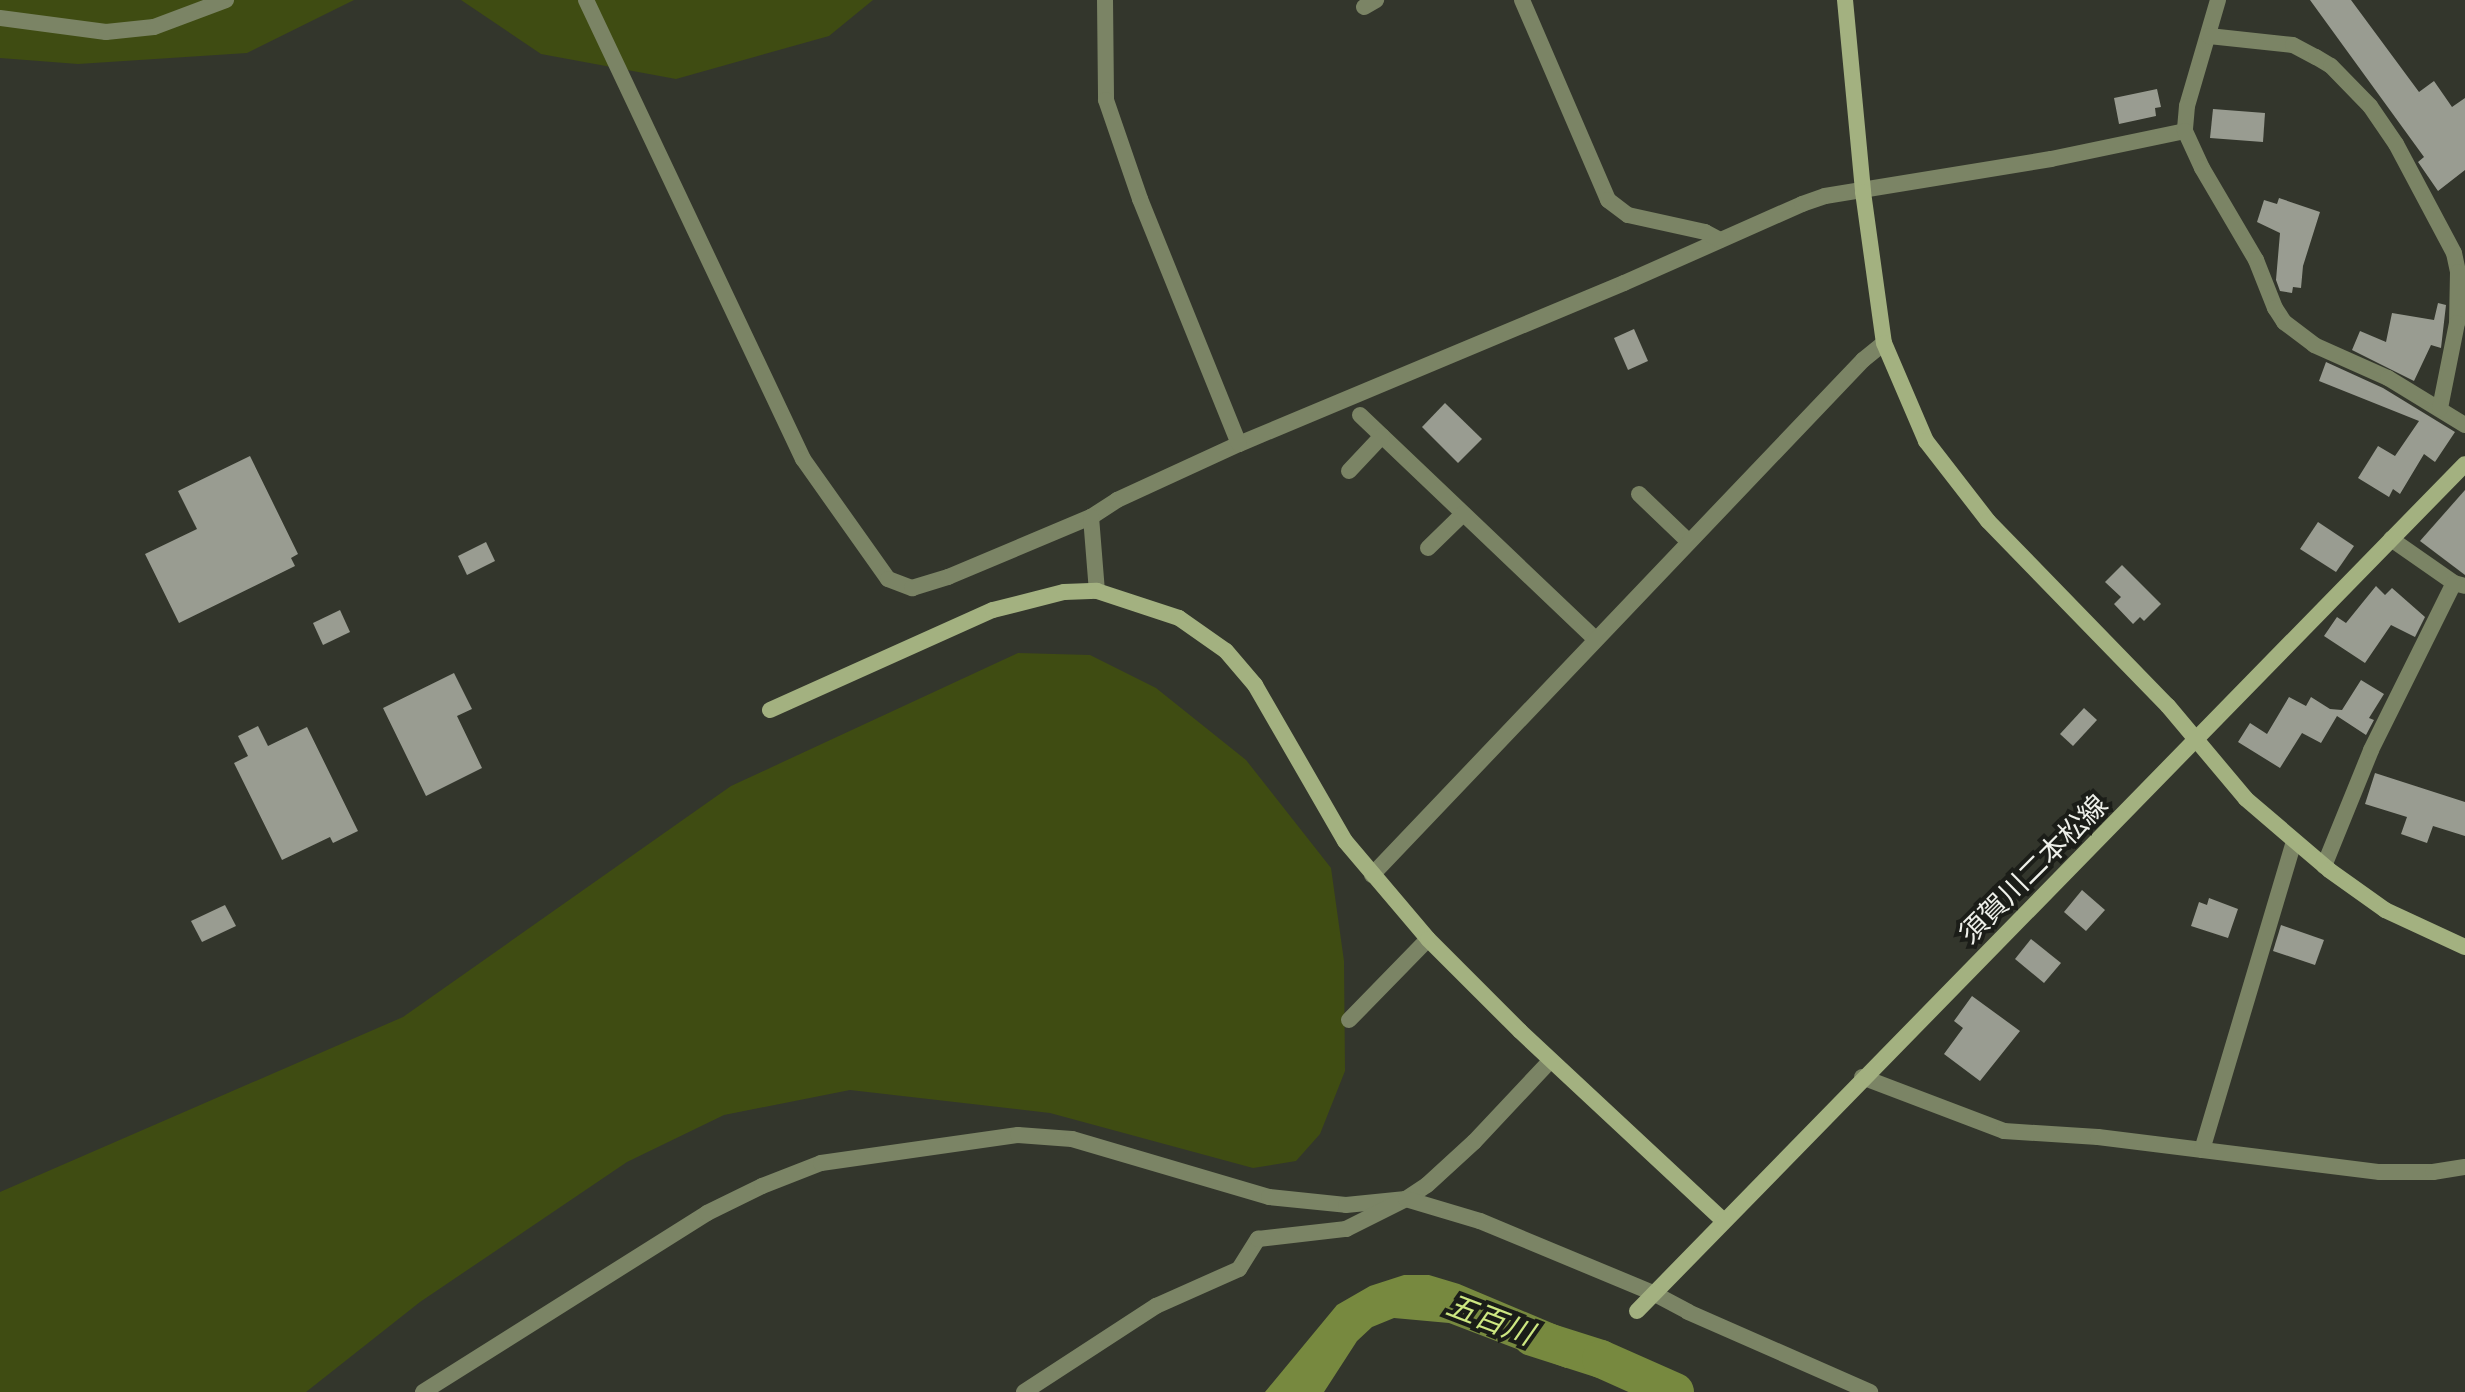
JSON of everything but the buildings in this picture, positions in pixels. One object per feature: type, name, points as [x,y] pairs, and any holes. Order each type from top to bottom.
[{"type":"street","points":[[0,18],[106,32],[154,27],[226,0]]},
{"type":"street","points":[[586,0],[803,459],[888,579],[912,588],[1091,517],[1117,500],[1239,444],[1813,200],[2185,131]]},
{"type":"street","points":[[1105,0],[1106,100],[1140,199],[1239,444]]},
{"type":"street","points":[[1522,0],[1608,200],[1628,215],[1705,232],[1720,240]]},
{"type":"street","points":[[1845,0],[1863,192],[1884,343],[1926,441],[1988,521],[2168,706],[2246,799],[2324,866],[2385,910],[2465,947]]},
{"type":"street","points":[[2218,0],[2187,106],[2185,131],[2202,168],[2256,260],[2275,308],[2284,322],[2314,345],[2388,378],[2465,425]]},
{"type":"street","points":[[2209,36],[2293,45],[2316,57],[2331,66],[2370,106],[2396,144],[2454,253],[2458,272],[2457,323],[2440,408]]},
{"type":"street","points":[[1372,875],[1863,360],[1884,343]]},
{"type":"street","points":[[1360,415],[1595,639]]},
{"type":"street","points":[[1349,471],[1382,436]]},
{"type":"street","name":"須賀川二本松線","points":[[1637,1311],[1862,1077],[2197,742],[2465,464]]},
{"type":"street","points":[[1639,494],[1689,542]]},
{"type":"street","points":[[1428,548],[1463,514]]},
{"type":"street","points":[[1091,517],[1097,591]]},
{"type":"street","points":[[2324,866],[2371,750],[2460,584],[2391,539]]},
{"type":"street","points":[[770,710],[993,610],[1064,592],[1097,591],[1179,618],[1226,651],[1255,685],[1345,841],[1428,939],[1551,1060],[1723,1220]]},
{"type":"street","points":[[2202,1150],[2294,842]]},
{"type":"street","points":[[1349,1020],[1428,939]]},
{"type":"street","points":[[1024,1392],[1156,1306],[1239,1269],[1258,1239],[1346,1229],[1406,1199],[1427,1185],[1474,1142],[1551,1060]]},
{"type":"street","points":[[1862,1077],[2004,1131],[2098,1137],[2380,1172],[2433,1172],[2465,1167]]},
{"type":"street","points":[[423,1392],[707,1213],[762,1186],[821,1163],[1018,1135],[1072,1139],[1269,1197],[1346,1205],[1406,1199],[1480,1221],[1653,1293],[1688,1312],[1870,1392]]},
{"type":"shaded area","points":[[0,0],[354,0],[247,53],[78,64],[0,58]]},
{"type":"shaded area","points":[[461,0],[873,0],[829,36],[676,79],[541,54]]},
{"type":"shaded area","points":[[1018,653],[1090,655],[1156,688],[1246,760],[1331,868],[1344,961],[1345,1071],[1320,1134],[1296,1161],[1253,1168],[1050,1113],[850,1090],[724,1115],[627,1162],[420,1302],[306,1392],[0,1392],[0,1192],[403,1017],[731,786]]},
{"type":"water","points":[[1404,1275],[1429,1275],[1459,1284],[1592,1340],[1566,1368],[1449,1323],[1394,1318],[1372,1327],[1357,1341],[1324,1392],[1265,1392],[1337,1305],[1370,1286]]},
{"type":"waterway","name":"五百川","points":[[1532,1337],[1601,1359],[1675,1392]]}]
